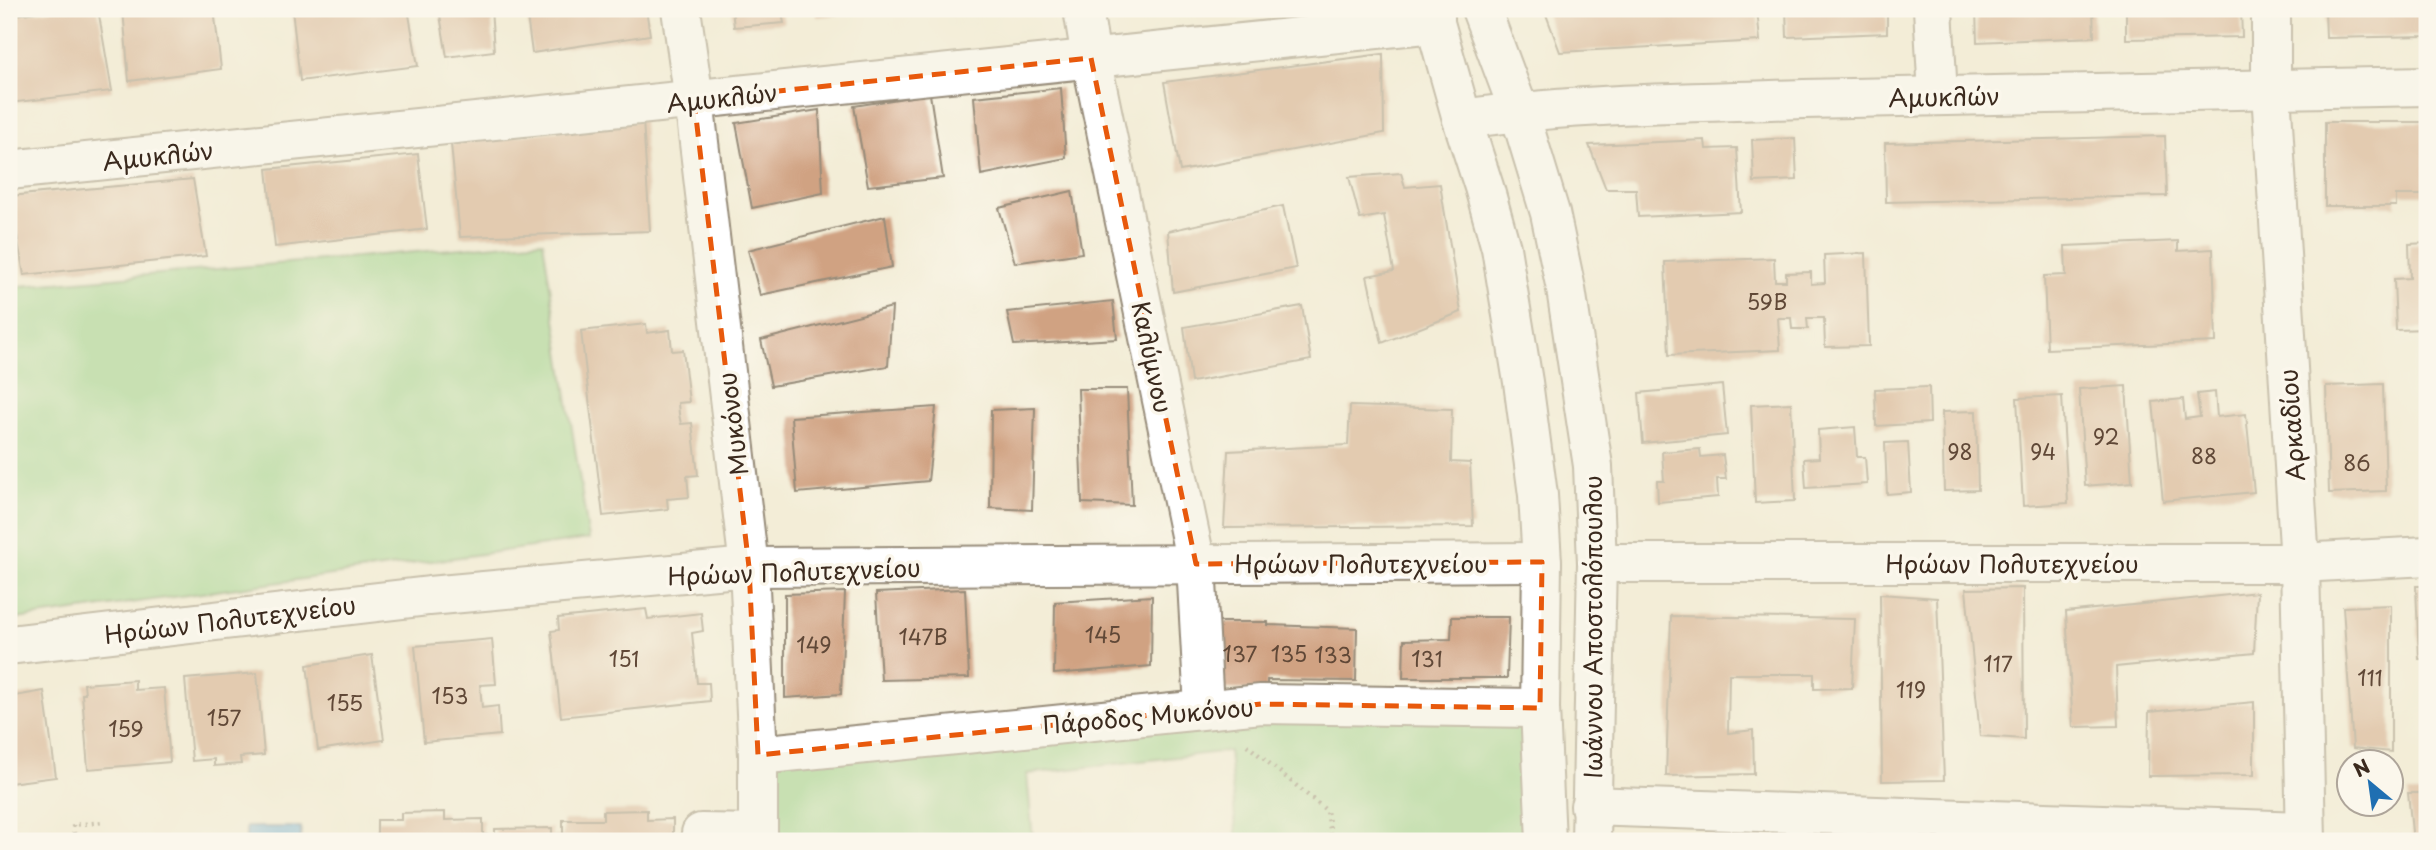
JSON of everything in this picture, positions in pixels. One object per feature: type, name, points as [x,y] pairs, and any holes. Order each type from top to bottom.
[{"type":"street","name":"Μυκόνου","points":[[681,9],[749,568],[758,755],[758,838]]},
{"type":"street","name":"Καλύμνου","points":[[1083,9],[1196,564],[1204,708]]},
{"type":"street","name":"Ιωάννου Αποστολόπουλου","points":[[1481,9],[1519,111],[1550,213],[1566,289],[1593,466],[1597,563],[1591,824]]},
{"type":"street","points":[[1933,9],[1938,95]]},
{"type":"street","name":"Αρκαδίου","points":[[2271,9],[2271,91],[2300,563],[2305,836]]},
{"type":"street","name":"Αμυκλών","points":[[9,170],[1091,58],[1435,16]]},
{"type":"street","name":"Ιωάννου Αποστολόπουλου","points":[[1435,16],[1462,119],[1501,248],[1523,382],[1538,495],[1542,562],[1540,708],[1546,841]]},
{"type":"street","name":"Αμυκλών","points":[[1462,119],[1519,111],[1591,106],[1938,95],[2271,91],[2427,86]]},
{"type":"street","name":"Ηρώων Πολυτεχνείου","points":[[1597,563],[2300,563],[2427,556]]},
{"type":"street","name":"Ηρώων Πολυτεχνείου","points":[[9,645],[429,596],[749,568],[1542,562]]},
{"type":"street","name":"Πάροδος Μυκόνου","points":[[758,755],[1261,704],[1540,708]]},
{"type":"street","points":[[1591,824],[2305,836]]},
{"type":"street","points":[[701,841],[701,833],[758,838]]},
{"type":"path","points":[[1204,708],[1327,811],[1332,841]]},
{"type":"path","points":[[75,841],[74,825],[104,822]]},
{"type":"highlighted area","points":[[1091,58],[1196,564],[1542,562],[1540,708],[1261,704],[758,755],[749,567],[694,100]]},
{"type":"green space","points":[[543,241],[589,539],[9,620],[9,287]]},
{"type":"green space","points":[[1204,708],[1540,708],[1546,841],[1237,841],[1229,751],[1027,774],[1033,841],[757,841],[758,755]]},
{"type":"water","points":[[246,827],[301,827],[301,841],[246,841]]},
{"type":"building","points":[[56,9],[98,9],[112,91],[9,103],[9,16]]},
{"type":"building","points":[[123,9],[214,9],[221,69],[129,81]]},
{"type":"building","points":[[292,9],[408,9],[418,66],[300,81]]},
{"type":"building","points":[[439,9],[491,9],[494,51],[447,57]]},
{"type":"building","points":[[526,9],[646,9],[650,35],[532,53]]},
{"type":"building","points":[[732,9],[781,9],[784,23],[734,27]]},
{"type":"building","points":[[815,9],[875,9],[875,11],[817,17]]},
{"type":"building","points":[[913,9],[953,9],[953,11],[913,15]]},
{"type":"building","points":[[1544,9],[1757,9],[1760,41],[1560,52]]},
{"type":"building","points":[[1786,9],[1887,9],[1887,33],[1787,37]]},
{"type":"building","points":[[1976,9],[2093,9],[2094,37],[1977,42]]},
{"type":"building","points":[[2126,9],[2241,9],[2242,37],[2126,39]]},
{"type":"building","points":[[2325,9],[2427,9],[2427,36],[2326,38]]},
{"type":"building","points":[[1383,54],[1384,133],[1180,171],[1164,82]]},
{"type":"building","points":[[1061,88],[1066,158],[981,175],[974,97]]},
{"type":"building","points":[[930,94],[943,178],[868,186],[854,106]]},
{"type":"building","points":[[819,110],[823,193],[752,208],[736,123]]},
{"type":"building","points":[[643,120],[650,231],[460,237],[451,144]]},
{"type":"building","points":[[2325,122],[2427,122],[2427,195],[2396,195],[2396,206],[2325,206]]},
{"type":"building","points":[[2165,136],[2167,196],[1886,202],[1885,143]]},
{"type":"building","points":[[1795,138],[1797,180],[1754,182],[1752,140]]},
{"type":"building","points":[[1705,140],[1706,149],[1737,148],[1741,212],[1638,217],[1636,189],[1606,189],[1589,145]]},
{"type":"building","points":[[418,154],[427,229],[275,247],[267,169]]},
{"type":"building","points":[[1401,173],[1405,187],[1440,184],[1461,312],[1382,343],[1367,276],[1394,271],[1384,215],[1360,219],[1349,177]]},
{"type":"building","points":[[193,179],[206,256],[24,275],[10,196]]},
{"type":"building","points":[[1072,191],[1082,253],[1015,263],[999,208]]},
{"type":"building","points":[[1283,206],[1296,268],[1173,292],[1168,231]]},
{"type":"building","points":[[885,216],[892,267],[760,295],[748,250]]},
{"type":"building","points":[[2178,241],[2178,251],[2213,249],[2216,342],[2047,349],[2044,276],[2066,275],[2065,246]]},
{"type":"building","points":[[2427,243],[2427,329],[2396,330],[2394,279],[2410,278],[2409,244]]},
{"type":"building","points":[[1866,253],[1869,346],[1825,347],[1824,318],[1807,318],[1808,329],[1792,329],[1791,318],[1778,318],[1780,350],[1669,355],[1665,262],[1774,258],[1775,281],[1786,281],[1786,273],[1811,272],[1811,284],[1825,283],[1824,255]]},
{"type":"building","points":[[1113,301],[1117,339],[1014,345],[1007,312]]},
{"type":"building","points":[[1302,306],[1311,360],[1191,382],[1184,327]]},
{"type":"building","points":[[892,307],[888,366],[771,386],[761,340]]},
{"type":"building","points":[[646,324],[647,333],[670,330],[672,351],[683,350],[689,402],[678,403],[679,414],[681,424],[692,423],[698,475],[687,476],[689,497],[667,499],[668,509],[603,516],[581,331]]},
{"type":"building","points":[[2383,384],[2386,491],[2329,493],[2326,386]]},
{"type":"building","points":[[1722,385],[1727,435],[1643,443],[1639,393]]},
{"type":"building","points":[[2126,386],[2132,482],[2085,486],[2079,389]]},
{"type":"building","points":[[1929,387],[1930,423],[1876,426],[1875,389]]},
{"type":"building","points":[[1078,389],[1127,389],[1132,505],[1082,503]]},
{"type":"building","points":[[2215,392],[2217,417],[2246,414],[2254,492],[2163,501],[2153,402],[2183,399],[2185,419],[2200,417],[2197,394]]},
{"type":"building","points":[[2062,396],[2068,503],[2023,506],[2017,398]]},
{"type":"building","points":[[1791,403],[1795,501],[1755,503],[1751,405]]},
{"type":"building","points":[[1350,406],[1452,409],[1451,462],[1470,463],[1473,526],[1224,528],[1228,451],[1348,445]]},
{"type":"building","points":[[936,407],[928,481],[797,493],[791,417]]},
{"type":"building","points":[[1035,408],[1032,510],[990,508],[991,410]]},
{"type":"building","points":[[1976,411],[1978,490],[1944,491],[1942,412]]},
{"type":"building","points":[[1855,427],[1857,457],[1865,457],[1867,484],[1806,488],[1804,459],[1819,458],[1818,430]]},
{"type":"building","points":[[1908,442],[1911,492],[1887,494],[1885,443]]},
{"type":"building","points":[[1700,449],[1701,457],[1723,455],[1726,479],[1717,479],[1718,497],[1658,502],[1657,481],[1664,481],[1662,452]]},
{"type":"building","points":[[2416,586],[2427,586],[2427,659],[2419,659]]},
{"type":"building","points":[[2023,588],[2024,739],[1980,736],[1966,589]]},
{"type":"building","points":[[965,589],[969,678],[881,680],[876,593]]},
{"type":"building","points":[[845,592],[841,694],[785,698],[785,594]]},
{"type":"building","points":[[2257,592],[2254,653],[2116,667],[2118,726],[2073,727],[2066,612]]},
{"type":"building","points":[[1880,594],[1937,598],[1944,780],[1882,781]]},
{"type":"building","points":[[1152,596],[1151,666],[1054,674],[1055,602]]},
{"type":"building","points":[[2391,605],[2391,748],[2353,748],[2343,607]]},
{"type":"building","points":[[646,609],[648,619],[701,613],[703,631],[692,633],[697,683],[709,683],[710,701],[561,717],[551,631],[559,630],[558,618]]},
{"type":"building","points":[[1671,616],[1855,619],[1852,688],[1814,689],[1814,674],[1729,674],[1728,733],[1753,730],[1754,774],[1666,776]]},
{"type":"building","points":[[1452,617],[1509,617],[1507,678],[1403,678],[1404,640],[1451,639]]},
{"type":"building","points":[[1214,622],[1268,622],[1268,625],[1357,628],[1356,681],[1267,680],[1267,690],[1213,689]]},
{"type":"building","points":[[492,639],[496,684],[480,685],[482,708],[498,706],[500,735],[424,742],[415,646]]},
{"type":"building","points":[[372,655],[384,740],[318,750],[307,665]]},
{"type":"building","points":[[257,673],[264,755],[240,757],[241,764],[214,766],[214,759],[192,761],[185,679]]},
{"type":"building","points":[[135,680],[135,690],[164,688],[170,762],[88,769],[82,694],[85,694],[84,684]]},
{"type":"building","points":[[44,691],[56,777],[9,783],[9,697]]},
{"type":"building","points":[[2254,702],[2254,775],[2148,776],[2149,712]]},
{"type":"building","points":[[2408,793],[2427,793],[2427,841],[2413,841]]},
{"type":"building","points":[[647,810],[647,820],[673,819],[673,841],[377,841],[377,820],[401,820],[401,813],[445,812],[445,820],[483,819],[483,835],[495,835],[495,829],[552,828],[552,836],[563,836],[563,820],[603,820],[603,811]]}]
